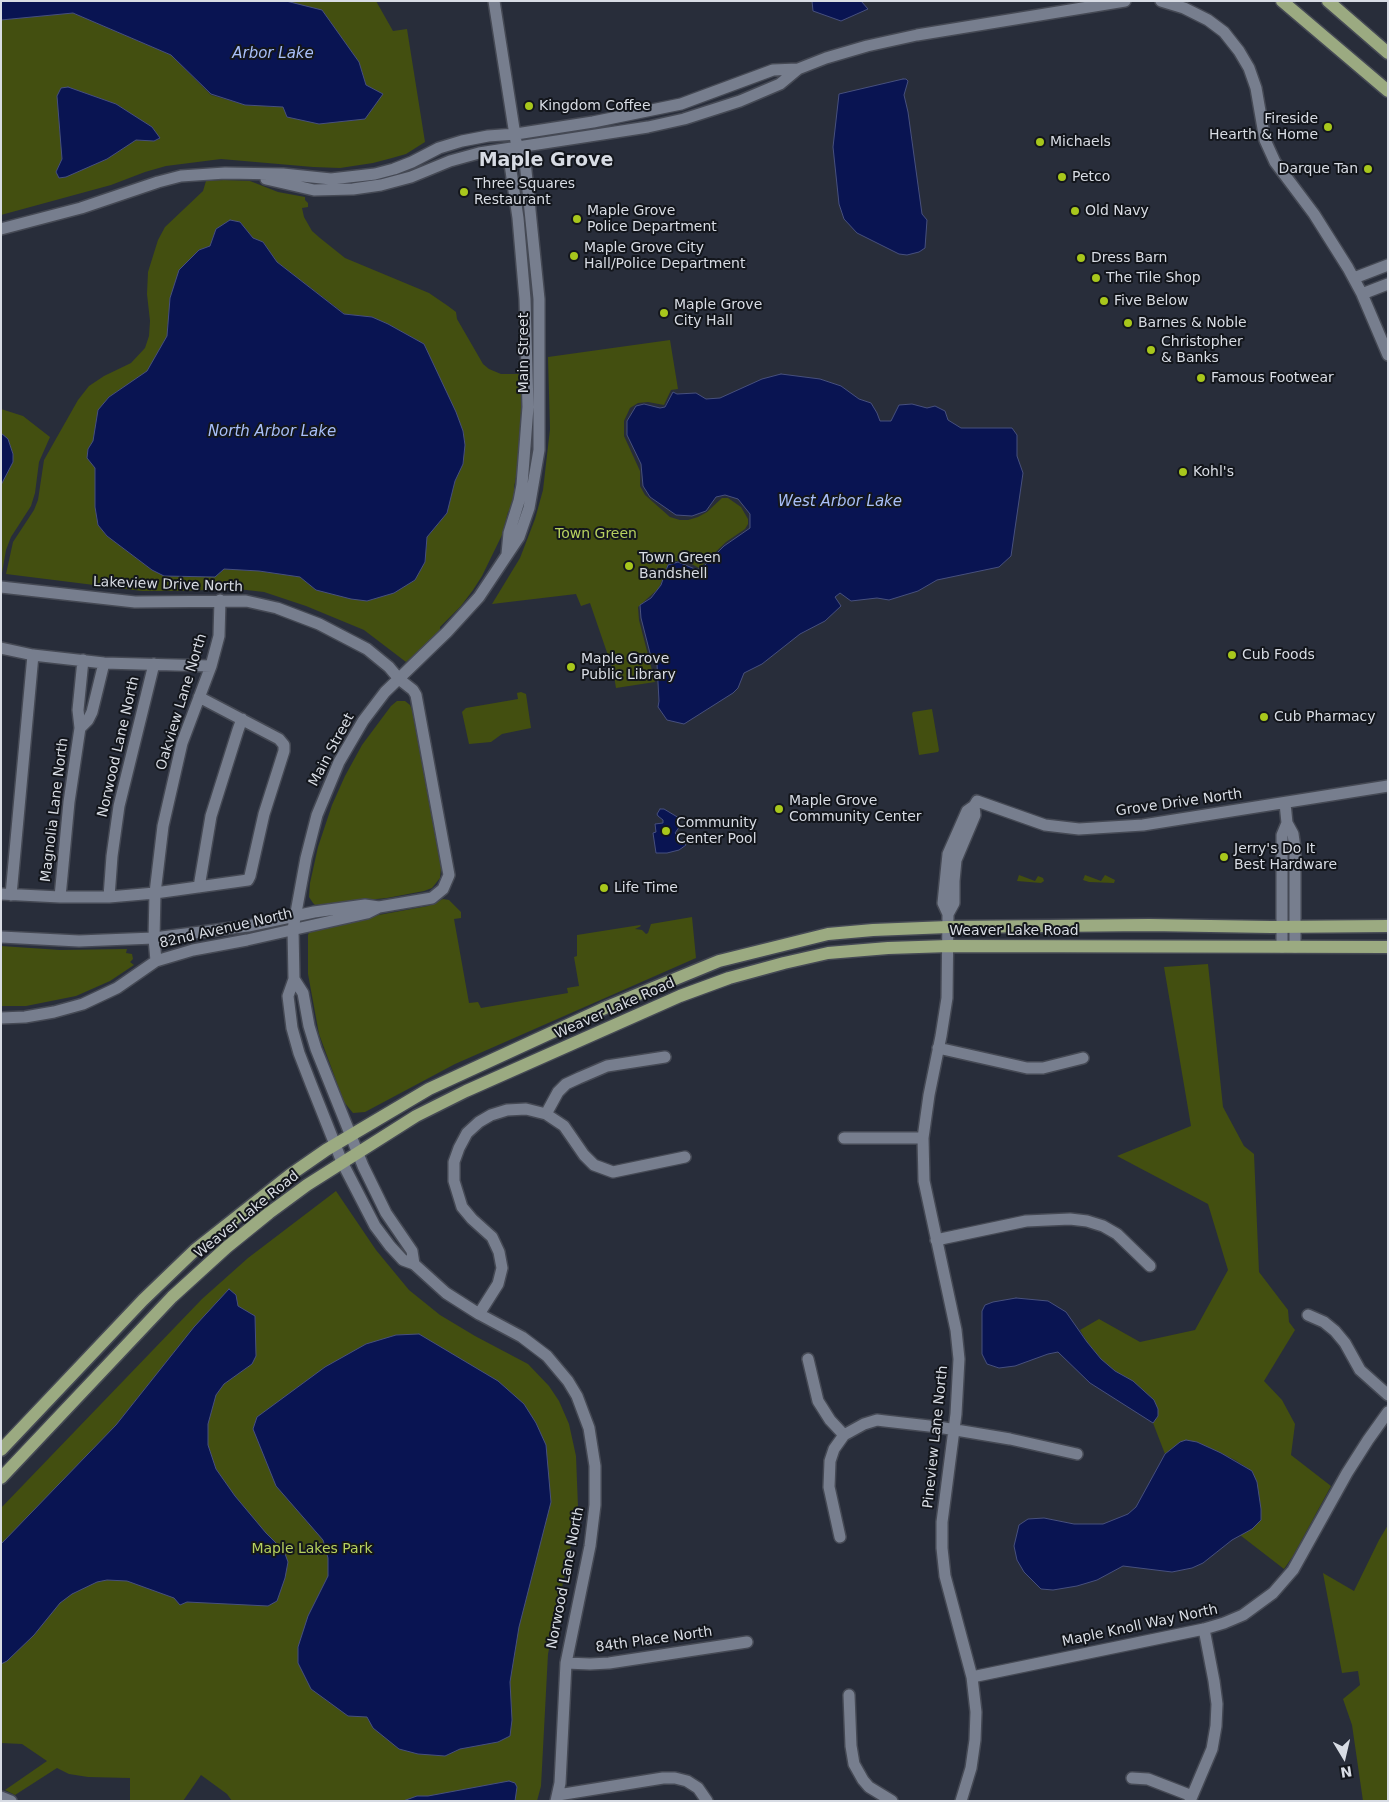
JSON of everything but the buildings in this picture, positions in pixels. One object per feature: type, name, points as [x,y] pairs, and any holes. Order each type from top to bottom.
[{"type":"main road","points":[[1282,1],[1388,91]]},
{"type":"main road","points":[[1328,1],[1388,53]]},
{"type":"main road","name":"Weaver Lake Road","points":[[1,1450],[143,1300],[195,1250],[290,1174],[351,1134],[429,1089],[607,1007],[720,961],[828,934],[948,920],[1149,925],[1388,926]]},
{"type":"main road","name":"Weaver Lake Road","points":[[1,1478],[172,1297],[227,1247],[269,1213],[342,1162],[416,1116],[466,1091],[680,996],[729,978],[784,963],[828,953],[888,948],[948,946],[1388,947]]},
{"type":"street","name":"Main Street","points":[[335,1144],[302,1061],[292,1028],[288,996],[294,979],[293,929],[311,836],[329,783],[346,749],[363,722],[385,692],[466,613],[507,554],[509,533],[522,485],[528,407],[525,299],[518,218],[510,164],[517,148],[494,1]]},
{"type":"street","points":[[251,175],[314,190],[353,189],[381,185],[411,177],[450,160],[479,153],[640,128],[684,119],[740,101],[780,84],[798,69],[826,58],[867,46],[1083,4],[1125,1]]},
{"type":"street","points":[[1161,1],[1184,8],[1208,20],[1224,32],[1239,51],[1249,68],[1256,88],[1265,140],[1276,162],[1331,240],[1354,278],[1388,355]]},
{"type":"street","points":[[1,228],[81,208],[158,182],[202,174],[283,174],[330,179],[358,177],[394,169],[439,148],[462,141],[593,122],[681,104],[773,70],[798,69]]},
{"type":"street","points":[[1354,278],[1388,265]]},
{"type":"street","points":[[1362,294],[1388,284]]},
{"type":"street","name":"Lakeview Drive North","points":[[1,587],[135,602],[246,601],[277,608],[319,624],[367,649],[413,690],[419,706],[444,843],[449,875],[447,882]]},
{"type":"street","name":"Oakview Lane North","points":[[156,961],[154,938],[155,894],[163,826],[182,743],[211,666],[219,636],[220,600]]},
{"type":"street","points":[[1,648],[33,655],[104,663],[211,666]]},
{"type":"street","points":[[33,655],[6,894],[110,897],[155,894],[248,880],[264,814],[284,751],[284,745],[279,739],[199,697]]},
{"type":"street","name":"Magnolia Lane North","points":[[60,897],[69,802],[80,728],[78,710],[82,660]]},
{"type":"street","name":"Magnolia Lane North","points":[[80,728],[88,720],[92,712],[104,663]]},
{"type":"street","name":"Norwood Lane North","points":[[110,897],[112,856],[119,806],[154,664]]},
{"type":"street","points":[[199,887],[211,816],[242,719]]},
{"type":"street","name":"Grove Drive North","points":[[975,804],[1045,825],[1079,829],[1143,825],[1388,786]]},
{"type":"street","points":[[1285,803],[1287,823],[1293,834],[1294,841],[1288,946]]},
{"type":"street","name":"Pineview Lane North","points":[[961,1801],[971,1768],[976,1712],[972,1677],[948,1584],[942,1548],[942,1522],[958,1389],[958,1350],[954,1320],[924,1181],[923,1138],[928,1095],[947,998],[948,920],[954,903],[956,860],[975,815],[975,804]]},
{"type":"street","name":"82nd Avenue North","points":[[1,1018],[25,1017],[83,1004],[117,988],[156,961],[193,950],[367,913],[379,907],[432,898],[443,889],[447,882]]},
{"type":"street","name":"82nd Avenue North","points":[[1,937],[79,942],[154,938],[222,930],[314,912],[365,905],[379,907]]},
{"type":"street","name":"Main Street","points":[[294,979],[303,993],[309,1026],[316,1049],[351,1134]]},
{"type":"street","points":[[938,1048],[1027,1068],[1043,1068],[1083,1058]]},
{"type":"street","points":[[546,1114],[558,1092],[566,1084],[607,1066],[665,1057]]},
{"type":"street","points":[[480,1314],[498,1284],[502,1268],[499,1252],[492,1237],[462,1207],[454,1181],[454,1162],[459,1148],[467,1133],[479,1122],[491,1115],[507,1110],[526,1109],[546,1114],[564,1126],[594,1165],[613,1172],[685,1157]]},
{"type":"street","name":"Norwood Lane North","points":[[351,1134],[374,1190],[386,1213],[412,1251],[414,1264]]},
{"type":"street","points":[[844,1138],[923,1138]]},
{"type":"street","name":"Norwood Lane North","points":[[335,1144],[342,1162],[375,1226],[390,1246],[403,1260],[414,1264],[446,1294],[522,1337],[547,1356],[572,1388],[589,1428],[593,1445],[596,1484],[594,1519],[566,1663],[560,1783],[557,1798]]},
{"type":"street","points":[[936,1240],[1026,1221],[1070,1219],[1095,1223],[1117,1234],[1150,1266]]},
{"type":"street","points":[[1308,1315],[1324,1322],[1335,1331],[1345,1343],[1360,1370],[1388,1395]]},
{"type":"street","points":[[808,1359],[818,1401],[830,1420],[844,1435]]},
{"type":"street","name":"Maple Knoll Way North","points":[[972,1677],[1204,1629],[1243,1615],[1273,1593],[1293,1570],[1368,1440],[1388,1412]]},
{"type":"street","points":[[840,1537],[829,1487],[830,1461],[834,1449],[844,1435],[864,1424],[877,1420],[954,1430],[1047,1446],[1077,1454]]},
{"type":"street","points":[[1132,1778],[1148,1779],[1191,1799],[1212,1749],[1216,1726],[1217,1704],[1204,1629]]},
{"type":"street","name":"84th Place North","points":[[566,1663],[608,1663],[747,1642]]},
{"type":"street","points":[[849,1695],[851,1746],[854,1764],[869,1787],[892,1801]]},
{"type":"street","points":[[557,1798],[663,1778],[675,1778],[698,1788],[707,1801]]},
{"type":"street","points":[[1,1797],[11,1801]]},
{"type":"green space","points":[[286,1],[376,1],[393,31],[407,29],[425,142],[406,154],[373,163],[340,168],[221,159],[166,166],[111,185],[1,215],[1,20],[73,13],[171,55],[211,95],[245,105],[283,107],[366,85],[359,62]],"holes":[[[68,87],[116,104],[152,127],[160,139],[154,141],[136,140],[107,159],[91,165],[56,172],[62,159]]]},
{"type":"green space","points":[[206,181],[250,181],[278,192],[305,197],[308,207],[302,208],[304,217],[312,231],[320,238],[345,258],[429,293],[456,312],[457,319],[483,364],[501,374],[520,374],[523,382],[515,493],[512,508],[508,512],[502,535],[482,576],[461,606],[440,627],[440,633],[406,662],[364,630],[306,606],[264,592],[220,587],[209,590],[142,591],[6,574],[13,542],[34,510],[38,500],[44,460],[78,400],[89,386],[104,376],[131,363],[145,348],[149,336],[150,321],[147,294],[148,272],[158,240],[165,227],[203,191]],"holes":[[[240,222],[253,238],[263,242],[277,262],[345,314],[372,317],[424,344],[463,431],[463,464],[455,481],[447,513],[427,537],[425,562],[367,601],[316,590],[300,577],[259,571],[224,569],[215,577],[164,576],[152,570],[107,536],[98,525],[95,507],[95,468],[88,449],[93,441],[109,397],[147,372],[167,336],[170,298],[199,250],[210,246],[216,229]]]},
{"type":"green space","name":"Town Green","points":[[670,340],[678,389],[671,390],[664,405],[648,402],[638,403],[630,408],[624,421],[624,436],[640,471],[640,486],[645,495],[670,517],[688,520],[698,517],[707,512],[722,498],[728,498],[741,507],[748,519],[748,524],[745,529],[726,542],[699,568],[686,561],[669,561],[659,588],[638,607],[639,620],[655,682],[616,688],[613,670],[590,603],[581,606],[576,594],[492,604],[520,558],[535,519],[543,490],[550,429],[548,357]]},
{"type":"green space","points":[[1,409],[23,416],[50,437],[39,462],[35,493],[31,506],[11,537],[6,550],[2,573],[1,485],[13,462],[13,454],[8,439],[1,433]]},
{"type":"green space","points":[[517,693],[526,694],[531,728],[502,734],[491,742],[469,744],[462,712],[466,708],[518,699]]},
{"type":"green space","points":[[397,701],[405,701],[412,710],[441,868],[440,878],[432,888],[424,891],[387,898],[315,905],[309,897],[310,883],[318,847],[332,805],[362,745],[391,706]]},
{"type":"green space","points":[[932,709],[939,750],[938,752],[919,755],[912,714],[913,712]]},
{"type":"green space","points":[[1019,875],[1035,881],[1038,876],[1043,878],[1044,881],[1041,883],[1017,881]]},
{"type":"green space","points":[[1085,875],[1101,881],[1105,875],[1115,880],[1114,883],[1089,882],[1083,880]]},
{"type":"green space","points":[[443,899],[449,900],[461,912],[461,918],[454,919],[469,1003],[478,1002],[481,1008],[568,993],[567,988],[579,986],[574,957],[577,956],[577,935],[640,925],[635,929],[642,930],[646,934],[651,924],[692,917],[696,958],[455,1064],[365,1112],[353,1113],[344,1102],[319,1034],[308,974],[308,935],[310,931],[340,922],[428,906]]},
{"type":"green space","points":[[1,946],[60,950],[127,949],[126,953],[132,954],[133,959],[130,962],[134,965],[110,981],[76,996],[26,1006],[1,1006]]},
{"type":"green space","points":[[1208,964],[1223,1107],[1244,1146],[1254,1154],[1259,1272],[1288,1310],[1289,1322],[1295,1330],[1264,1381],[1282,1400],[1295,1424],[1291,1455],[1331,1486],[1284,1569],[1240,1535],[1252,1529],[1261,1509],[1252,1471],[1235,1460],[1197,1442],[1173,1448],[1165,1454],[1153,1423],[1158,1416],[1123,1376],[1101,1359],[1080,1330],[1099,1319],[1140,1342],[1195,1330],[1228,1270],[1208,1204],[1117,1156],[1191,1126],[1164,967]]},
{"type":"green space","name":"Maple Lakes Park","points":[[336,1191],[376,1250],[409,1290],[440,1315],[528,1364],[549,1386],[559,1401],[569,1424],[576,1456],[578,1507],[548,1654],[541,1786],[537,1801],[232,1801],[227,1794],[201,1775],[183,1801],[130,1801],[130,1778],[88,1777],[69,1774],[57,1768],[15,1795],[5,1790],[47,1761],[22,1744],[1,1743],[1,1508],[202,1299],[248,1258]]},
{"type":"green space","points":[[1388,1525],[1388,1801],[1363,1801],[1352,1725],[1343,1699],[1360,1685],[1358,1671],[1342,1673],[1323,1573],[1354,1591]]},
{"type":"water","name":"Arbor Lake","points":[[1,1],[286,1],[322,10],[359,62],[366,85],[383,94],[365,119],[319,124],[287,117],[283,107],[245,105],[211,94],[171,55],[73,13],[1,20]]},
{"type":"water","points":[[812,1],[861,1],[868,9],[841,21],[813,11]]},
{"type":"water","points":[[903,79],[908,81],[904,95],[922,214],[927,220],[925,248],[919,252],[907,255],[899,254],[857,233],[844,219],[839,204],[833,147],[839,94]]},
{"type":"water","points":[[68,87],[116,104],[152,127],[160,138],[154,141],[136,140],[107,159],[66,177],[59,178],[56,172],[62,159],[57,96],[61,88]]},
{"type":"water","name":"North Arbor Lake","points":[[230,220],[240,222],[253,238],[263,242],[277,262],[344,314],[372,317],[424,344],[456,412],[463,431],[465,445],[463,464],[455,481],[447,513],[427,537],[425,562],[415,580],[394,593],[367,601],[351,599],[316,590],[300,577],[259,571],[224,569],[215,577],[164,576],[152,570],[107,536],[98,525],[95,507],[95,468],[87,458],[88,449],[93,441],[98,410],[109,397],[147,371],[167,336],[170,298],[179,270],[199,250],[210,246],[216,229]]},
{"type":"water","name":"West Arbor Lake","points":[[781,374],[820,379],[841,386],[859,399],[871,403],[880,421],[891,421],[899,405],[912,404],[927,408],[935,406],[945,411],[948,420],[961,428],[1012,428],[1017,435],[1017,456],[1023,473],[1011,556],[999,567],[937,580],[918,591],[889,600],[877,598],[851,601],[840,593],[835,597],[841,606],[825,621],[800,634],[762,664],[744,673],[738,688],[733,693],[684,724],[667,720],[658,707],[657,664],[652,661],[641,618],[640,605],[651,598],[661,585],[668,565],[678,562],[695,569],[701,569],[724,546],[750,528],[750,514],[738,499],[725,495],[716,497],[706,511],[692,516],[676,515],[650,497],[643,486],[641,464],[627,435],[627,421],[636,406],[644,404],[660,408],[665,407],[673,392],[677,394],[696,393],[706,399],[720,398],[762,379]]},
{"type":"water","points":[[1,433],[8,439],[13,454],[13,462],[1,485]]},
{"type":"water","name":"Community Center Pool","points":[[660,809],[664,809],[679,818],[680,826],[675,833],[686,845],[679,850],[656,853],[653,833],[656,832],[655,824],[663,823],[663,820],[657,814]]},
{"type":"water","points":[[229,1289],[236,1295],[238,1306],[255,1316],[256,1356],[252,1364],[224,1384],[216,1395],[208,1424],[208,1445],[216,1469],[235,1496],[284,1551],[288,1562],[277,1601],[268,1606],[187,1602],[180,1605],[174,1598],[127,1581],[107,1580],[97,1582],[72,1594],[60,1603],[34,1635],[7,1661],[1,1664],[1,1544],[116,1425],[194,1327]]},
{"type":"water","points":[[1016,1298],[1048,1301],[1066,1312],[1101,1359],[1115,1371],[1133,1381],[1154,1400],[1158,1409],[1158,1416],[1153,1423],[1090,1383],[1058,1352],[1015,1366],[999,1368],[987,1364],[982,1354],[982,1311],[985,1305]]},
{"type":"water","points":[[419,1334],[498,1381],[524,1404],[536,1423],[546,1445],[551,1502],[519,1627],[510,1682],[512,1720],[510,1736],[498,1742],[460,1749],[445,1756],[418,1754],[399,1749],[373,1728],[367,1717],[348,1716],[311,1689],[298,1663],[298,1647],[308,1616],[328,1576],[328,1558],[323,1540],[276,1486],[253,1429],[257,1417],[325,1367],[366,1344],[396,1335]]},
{"type":"water","points":[[1186,1440],[1197,1442],[1221,1453],[1252,1471],[1257,1482],[1261,1520],[1252,1529],[1232,1540],[1203,1563],[1192,1568],[1172,1572],[1123,1566],[1097,1580],[1053,1590],[1041,1589],[1024,1572],[1017,1560],[1014,1546],[1019,1525],[1028,1519],[1044,1518],[1074,1524],[1103,1524],[1128,1514],[1136,1507],[1165,1454],[1180,1442]]},
{"type":"water","points":[[509,1781],[515,1783],[517,1787],[515,1801],[403,1801],[417,1796],[428,1796]]},
{"type":"place","name":"Kingdom Coffee","points":[[529,106]]},
{"type":"place","name":"Fireside Hearth & Home","points":[[1328,127]]},
{"type":"place","name":"Michaels","points":[[1040,142]]},
{"type":"place","name":"Darque Tan","points":[[1368,169]]},
{"type":"place","name":"Petco","points":[[1062,177]]},
{"type":"place","name":"Three Squares Restaurant","points":[[464,192]]},
{"type":"place","name":"Old Navy","points":[[1075,211]]},
{"type":"place","name":"Maple Grove Police Department","points":[[577,219]]},
{"type":"place","name":"Maple Grove City Hall/Police Department","points":[[574,256]]},
{"type":"place","name":"Dress Barn","points":[[1081,258]]},
{"type":"place","name":"The Tile Shop","points":[[1096,278]]},
{"type":"place","name":"Five Below","points":[[1104,301]]},
{"type":"place","name":"Maple Grove City Hall","points":[[664,313]]},
{"type":"place","name":"Barnes & Noble","points":[[1128,323]]},
{"type":"place","name":"Christopher & Banks","points":[[1151,350]]},
{"type":"place","name":"Famous Footwear","points":[[1201,378]]},
{"type":"place","name":"Kohl's","points":[[1183,472]]},
{"type":"place","name":"Town Green Bandshell","points":[[629,566]]},
{"type":"place","name":"Cub Foods","points":[[1232,655]]},
{"type":"place","name":"Maple Grove Public Library","points":[[571,667]]},
{"type":"place","name":"Cub Pharmacy","points":[[1264,717]]},
{"type":"place","name":"Maple Grove Community Center","points":[[779,809]]},
{"type":"place","name":"Community Center Pool","points":[[666,831]]},
{"type":"place","name":"Jerry's Do It Best Hardware","points":[[1224,857]]},
{"type":"place","name":"Life Time","points":[[604,888]]},
{"type":"district","name":"Maple Grove","points":[[546,161]]}]
